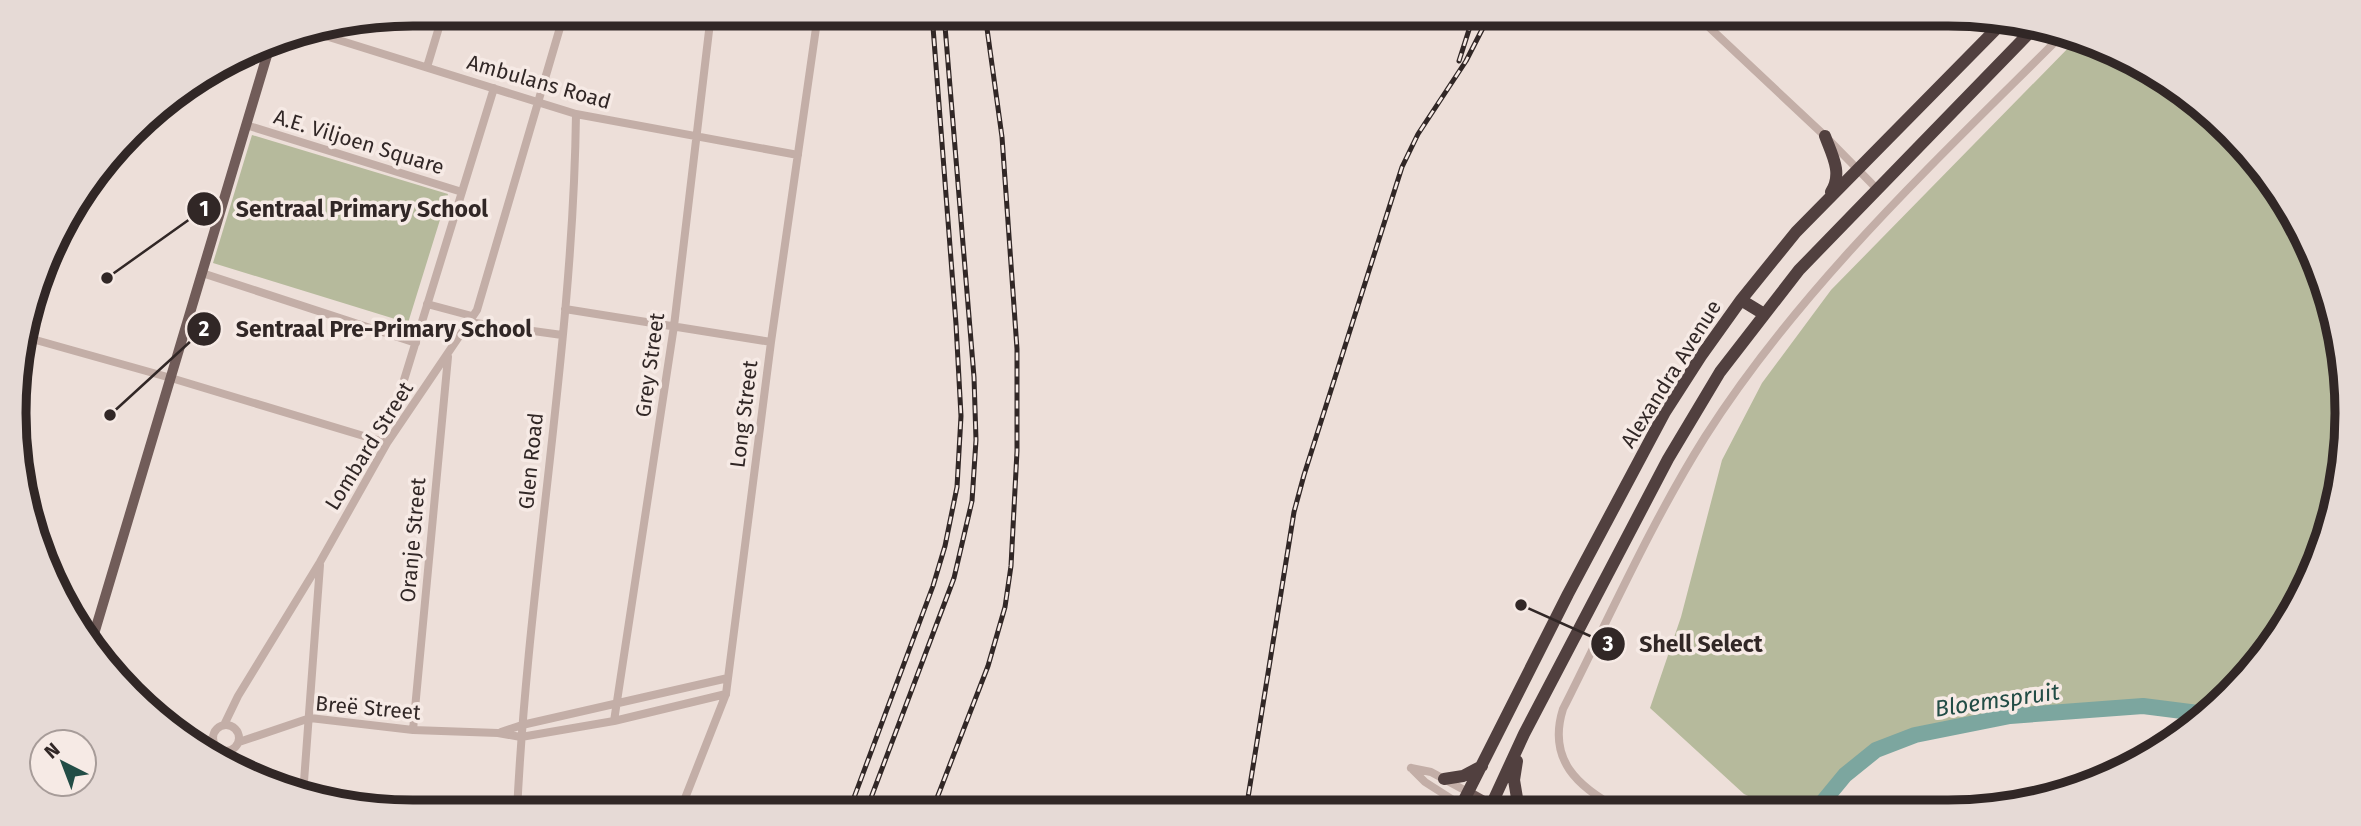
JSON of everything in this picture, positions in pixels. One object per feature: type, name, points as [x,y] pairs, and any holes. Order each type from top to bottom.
[{"type":"highway","name":"Alexandra Avenue","points":[[1466,800],[1568,594],[1665,412],[1701,356],[1741,300],[1796,232],[1995,30]]},
{"type":"highway","name":"Alexandra Avenue","points":[[1496,800],[1524,734],[1691,416],[1720,372],[1799,270],[2027,35]]},
{"type":"highway","points":[[1825,136],[1837,170],[1835,185],[1825,201]]},
{"type":"highway","points":[[1741,300],[1764,314]]},
{"type":"highway","points":[[1517,800],[1515,766],[1524,734]]},
{"type":"highway","points":[[1444,779],[1463,776],[1482,766]]},
{"type":"main road","points":[[94,633],[267,55]]},
{"type":"main road","points":[[1468,792],[1480,800]]},
{"type":"street","points":[[427,67],[439,26]]},
{"type":"street","name":"Lombard Street","points":[[224,724],[387,443],[481,300],[561,26]]},
{"type":"street","name":"Grey Street","points":[[614,721],[674,326],[710,26]]},
{"type":"street","name":"Long Street","points":[[684,800],[726,695],[771,342],[816,26]]},
{"type":"street","points":[[1708,26],[1825,136],[1877,190]]},
{"type":"street","name":"Ambulans Road","points":[[327,36],[576,114],[798,155]]},
{"type":"street","points":[[1604,800],[1588,791],[1570,772],[1560,749],[1559,722],[1563,709],[1661,513],[1742,383],[1815,290],[2056,42]]},
{"type":"street","points":[[400,393],[494,88]]},
{"type":"street","name":"Glen Road","points":[[518,800],[522,725],[565,309],[575,180],[576,114]]},
{"type":"street","name":"A.E. Viljoen Square","points":[[246,125],[462,192]]},
{"type":"street","points":[[202,273],[416,342]]},
{"type":"street","points":[[427,304],[470,319],[562,335]]},
{"type":"street","points":[[565,309],[771,342]]},
{"type":"street","points":[[34,339],[171,377],[387,443]]},
{"type":"street","name":"Oranje Street","points":[[413,730],[448,354]]},
{"type":"street","points":[[304,784],[320,562]]},
{"type":"street","name":"Breë Street","points":[[498,733],[522,725],[728,678]]},
{"type":"street","name":"Breë Street","points":[[239,741],[310,718],[413,730],[498,733],[521,737],[614,721],[726,695]]},
{"type":"street","points":[[213,744],[216,729],[224,724],[236,729],[239,741],[228,752]]},
{"type":"street","points":[[1451,800],[1425,782],[1411,768],[1432,772],[1468,792]]},
{"type":"green space","points":[[2070,46],[2119,66],[2163,91],[2203,122],[2239,158],[2270,198],[2283,220],[2314,289],[2322,313],[2331,363],[2334,438],[2322,513],[2295,584],[2270,628],[2255,648],[2203,704],[2193,712],[2143,706],[2010,716],[1915,735],[1876,750],[1845,775],[1824,800],[1757,800],[1744,794],[1650,708],[1681,617],[1722,460],[1762,383],[1831,290]]},
{"type":"green space","points":[[252,135],[448,194],[408,323],[213,263]]},
{"type":"waterway","name":"Bloemspruit","points":[[1824,800],[1845,775],[1876,750],[1915,735],[2010,716],[2143,706],[2193,712]]},
{"type":"railway","points":[[853,800],[933,586],[945,546],[957,487],[961,416],[933,26]]},
{"type":"railway","points":[[870,800],[954,578],[972,501],[976,440],[974,377],[945,26]]},
{"type":"railway","points":[[936,800],[988,666],[1005,607],[1011,566],[1017,451],[1017,349],[1002,137],[987,26]]},
{"type":"railway","points":[[1459,61],[1470,26]]},
{"type":"railway","points":[[1248,800],[1294,512],[1304,475],[1402,167],[1418,134],[1466,61],[1484,26]]},
{"type":"place","name":"Sentraal Primary School","points":[[107,278]]},
{"type":"place","name":"Sentraal Pre-Primary School","points":[[110,415]]},
{"type":"place","name":"Shell Select","points":[[1521,605]]}]
